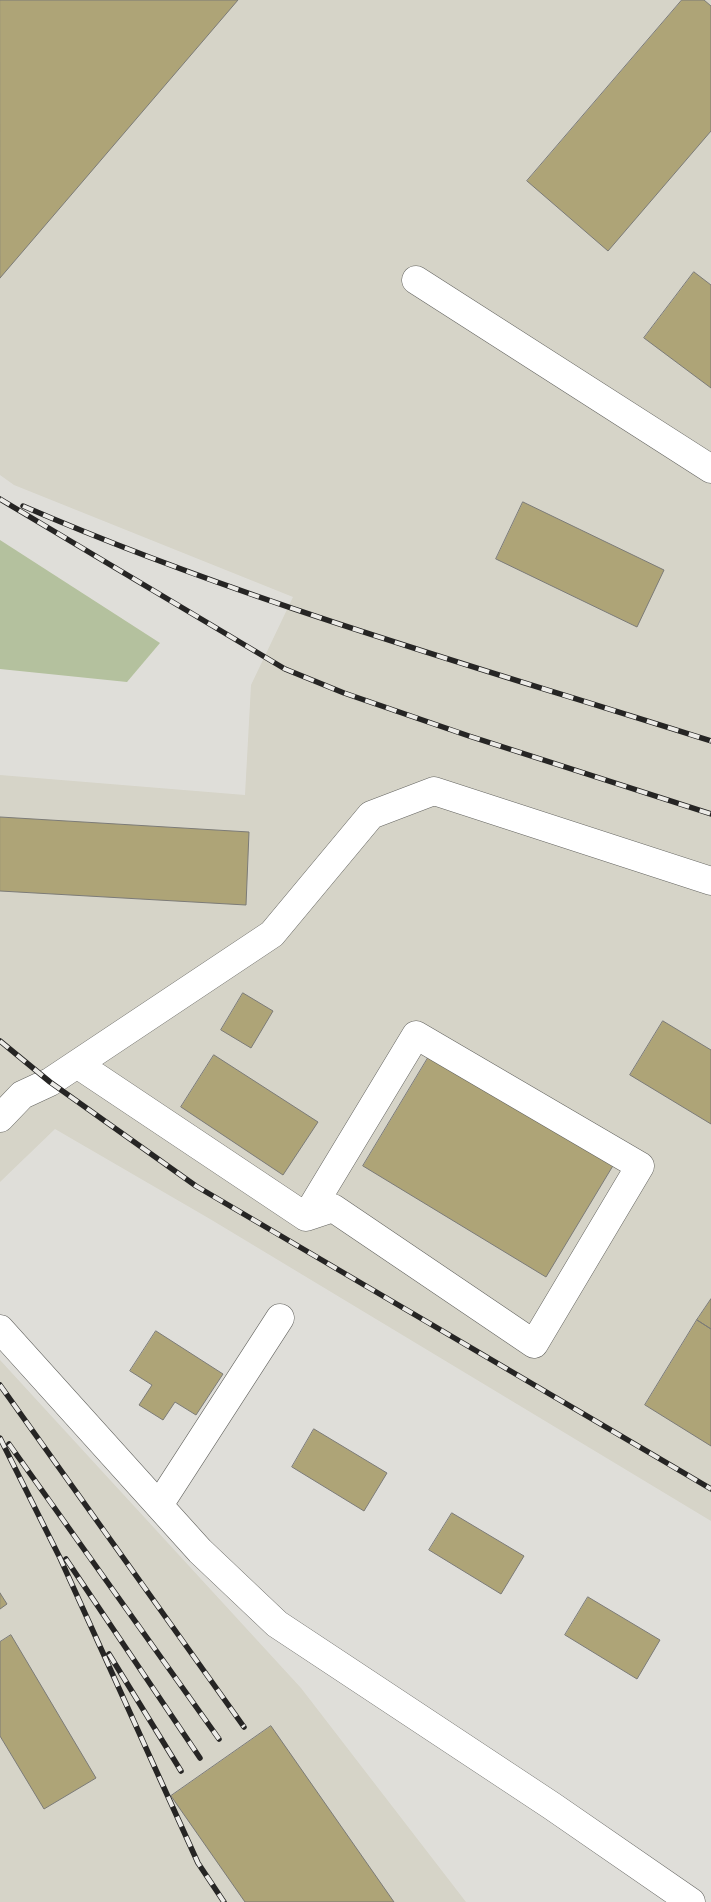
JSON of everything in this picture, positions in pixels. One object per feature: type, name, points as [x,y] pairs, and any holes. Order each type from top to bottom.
[{"type":"street","points":[[416,280],[711,469]]},
{"type":"street","points":[[0,1118],[22,1095],[50,1082],[272,934],[371,815],[434,791],[711,882]]},
{"type":"street","points":[[416,1035],[640,1166],[534,1344],[333,1208],[306,1217],[416,1035]]},
{"type":"street","points":[[77,1064],[306,1217]]},
{"type":"street","points":[[159,1505],[280,1318]]},
{"type":"street","points":[[0,1328],[200,1551],[277,1624],[552,1806],[691,1902]]},
{"type":"shaded area","points":[[0,0],[711,0],[711,1521],[210,1219],[55,1129],[0,1182],[0,775],[245,795],[251,685],[293,597],[14,485],[0,475]]},
{"type":"shaded area","points":[[0,1360],[301,1688],[466,1902],[0,1902]]},
{"type":"green space","points":[[0,540],[160,643],[127,682],[0,669]]},
{"type":"building","points":[[0,0],[238,0],[0,278]]},
{"type":"building","points":[[682,0],[704,0],[711,6],[711,131],[608,251],[527,181]]},
{"type":"building","points":[[694,272],[711,285],[711,388],[644,338]]},
{"type":"building","points":[[523,502],[664,570],[637,627],[496,559]]},
{"type":"building","points":[[0,817],[249,832],[246,905],[0,891]]},
{"type":"building","points":[[243,993],[273,1011],[251,1048],[221,1030]]},
{"type":"building","points":[[663,1021],[711,1050],[711,1124],[630,1075]]},
{"type":"building","points":[[431,1053],[614,1164],[546,1277],[363,1166]]},
{"type":"building","points":[[214,1055],[318,1122],[283,1175],[181,1107]]},
{"type":"building","points":[[711,1299],[711,1329],[697,1320]]},
{"type":"building","points":[[697,1320],[711,1329],[711,1446],[645,1405]]},
{"type":"building","points":[[156,1331],[223,1374],[196,1415],[175,1402],[163,1420],[139,1405],[152,1385],[130,1371]]},
{"type":"building","points":[[314,1429],[387,1473],[364,1511],[292,1467]]},
{"type":"building","points":[[452,1513],[524,1556],[501,1594],[429,1550]]},
{"type":"building","points":[[0,1593],[7,1604],[0,1609]]},
{"type":"building","points":[[588,1597],[660,1640],[637,1679],[565,1635]]},
{"type":"building","points":[[11,1635],[96,1778],[44,1809],[0,1736],[0,1642]]},
{"type":"building","points":[[271,1726],[394,1902],[245,1902],[171,1796]]},
{"type":"railway","points":[[0,499],[285,669],[344,693],[469,736],[711,814]]},
{"type":"railway","points":[[23,506],[107,541],[278,603],[451,660],[711,741]]},
{"type":"railway","points":[[0,1041],[50,1082],[196,1186],[711,1489]]},
{"type":"railway","points":[[0,1385],[244,1727]]},
{"type":"railway","points":[[0,1438],[60,1558],[198,1863],[224,1902]]},
{"type":"railway","points":[[9,1444],[219,1739]]},
{"type":"railway","points":[[66,1559],[200,1758]]},
{"type":"railway","points":[[109,1654],[181,1771]]}]
